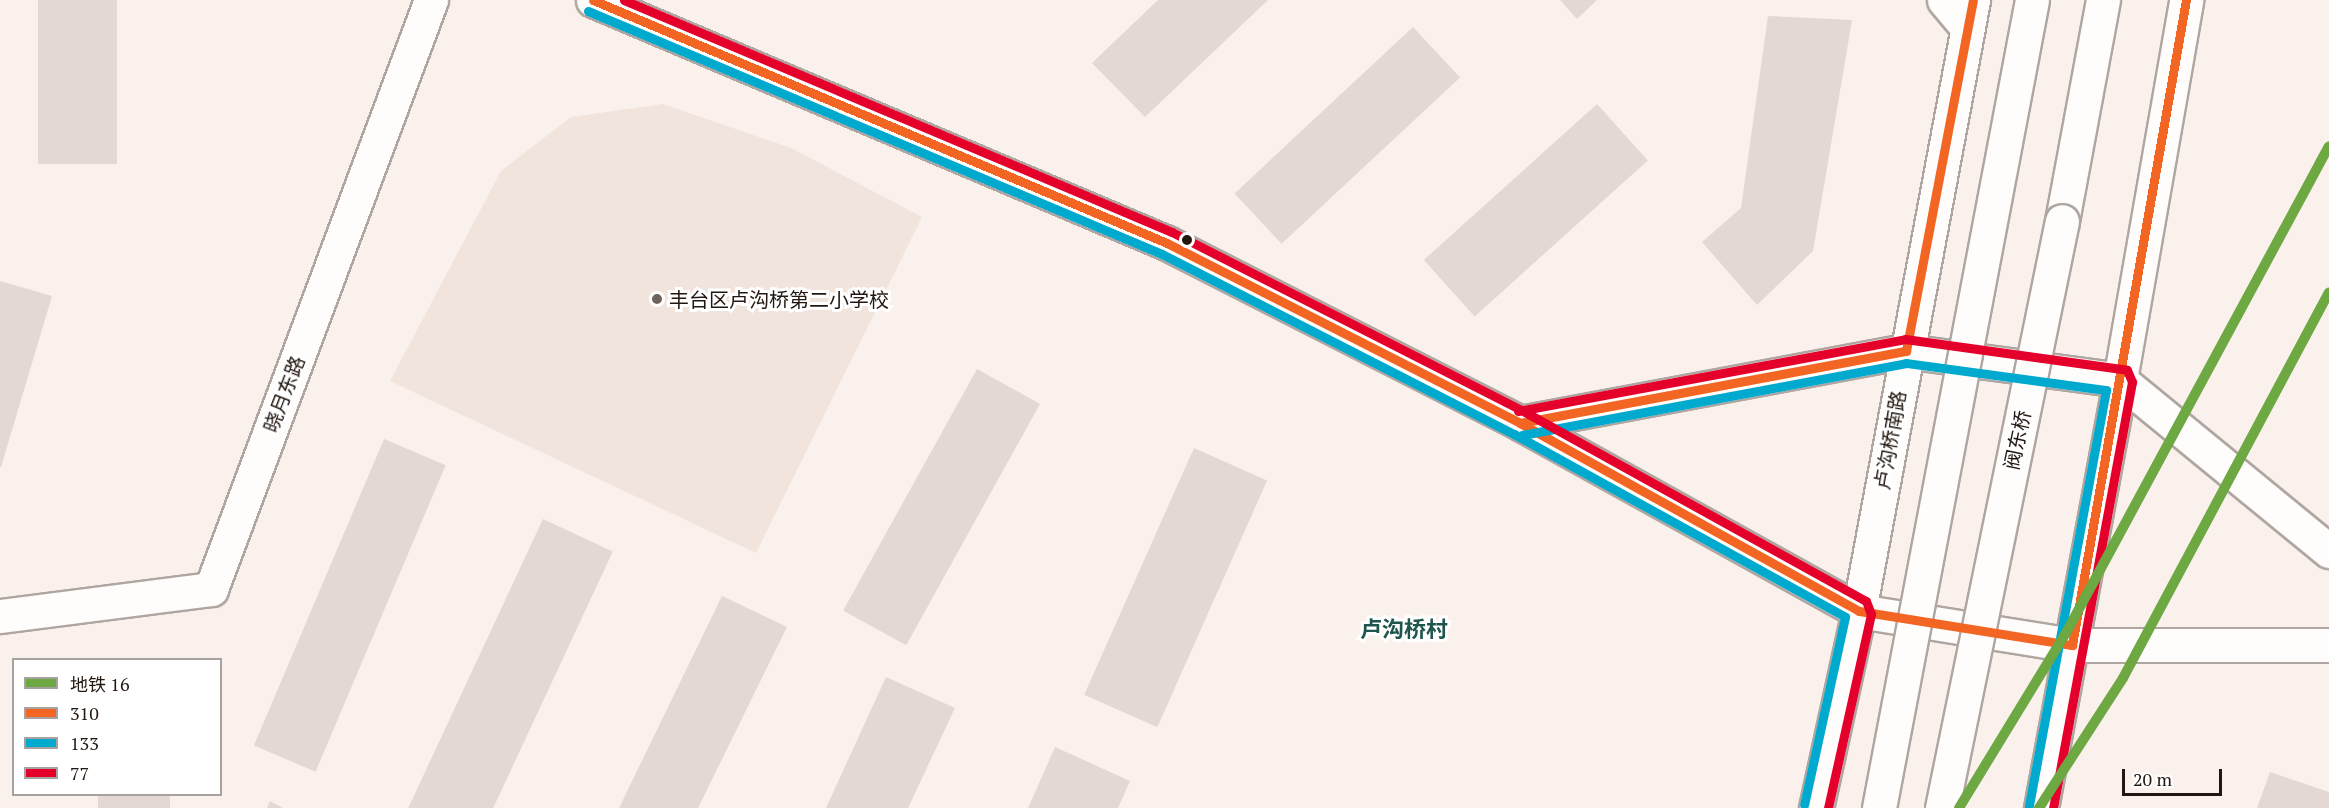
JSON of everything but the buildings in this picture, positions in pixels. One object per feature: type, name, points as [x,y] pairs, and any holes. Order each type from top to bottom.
[{"type":"main road","name":"晓月东路","points":[[0,616],[211,589],[431,0]]},
{"type":"main road","points":[[593,0],[1167,243],[1520,423],[1858,611],[2072,645],[2329,645]]},
{"type":"main road","points":[[1944,0],[1970,14]]},
{"type":"main road","points":[[1879,808],[2032,0]]},
{"type":"main road","name":"阀东桥","points":[[1942,808],[2062,221],[2103,0]]},
{"type":"main road","points":[[2041,808],[2120,380],[2186,0]]},
{"type":"main road","name":"卢沟桥南路","points":[[1816,808],[1858,611],[1970,14]]},
{"type":"main road","points":[[1520,423],[1906,351],[2120,380],[2329,551]]},
{"type":"shaded area","name":"丰台区卢沟桥第二小学校","points":[[663,104],[791,148],[922,217],[756,553],[390,381],[501,171],[571,117]]},
{"type":"metro line","name":"16","points":[[1959,808],[2066,633],[2329,146]]},
{"type":"metro line","name":"16","points":[[2039,808],[2123,678],[2329,293]]},
{"type":"transit line","name":"310","points":[[593,0],[1167,243],[1520,423],[1859,611],[2072,645],[2186,0]]},
{"type":"transit line","name":"77","points":[[624,0],[1172,232],[1525,412],[1866,601],[1871,614],[1828,808]]},
{"type":"transit line","name":"310","points":[[1520,423],[1906,351],[1973,0]]},
{"type":"transit line","name":"133","points":[[588,11],[1162,254],[1514,434],[1845,617],[1804,805]]},
{"type":"transit line","name":"77","points":[[1518,411],[1905,339],[2127,370],[2132,382],[2053,808]]},
{"type":"transit line","name":"133","points":[[1522,435],[1906,363],[2106,390],[2029,806]]},
{"type":"place","name":"丰台区卢沟桥第二小学校","points":[[657,299]]},
{"type":"district","name":"卢沟桥村","points":[[1404,629]]}]
